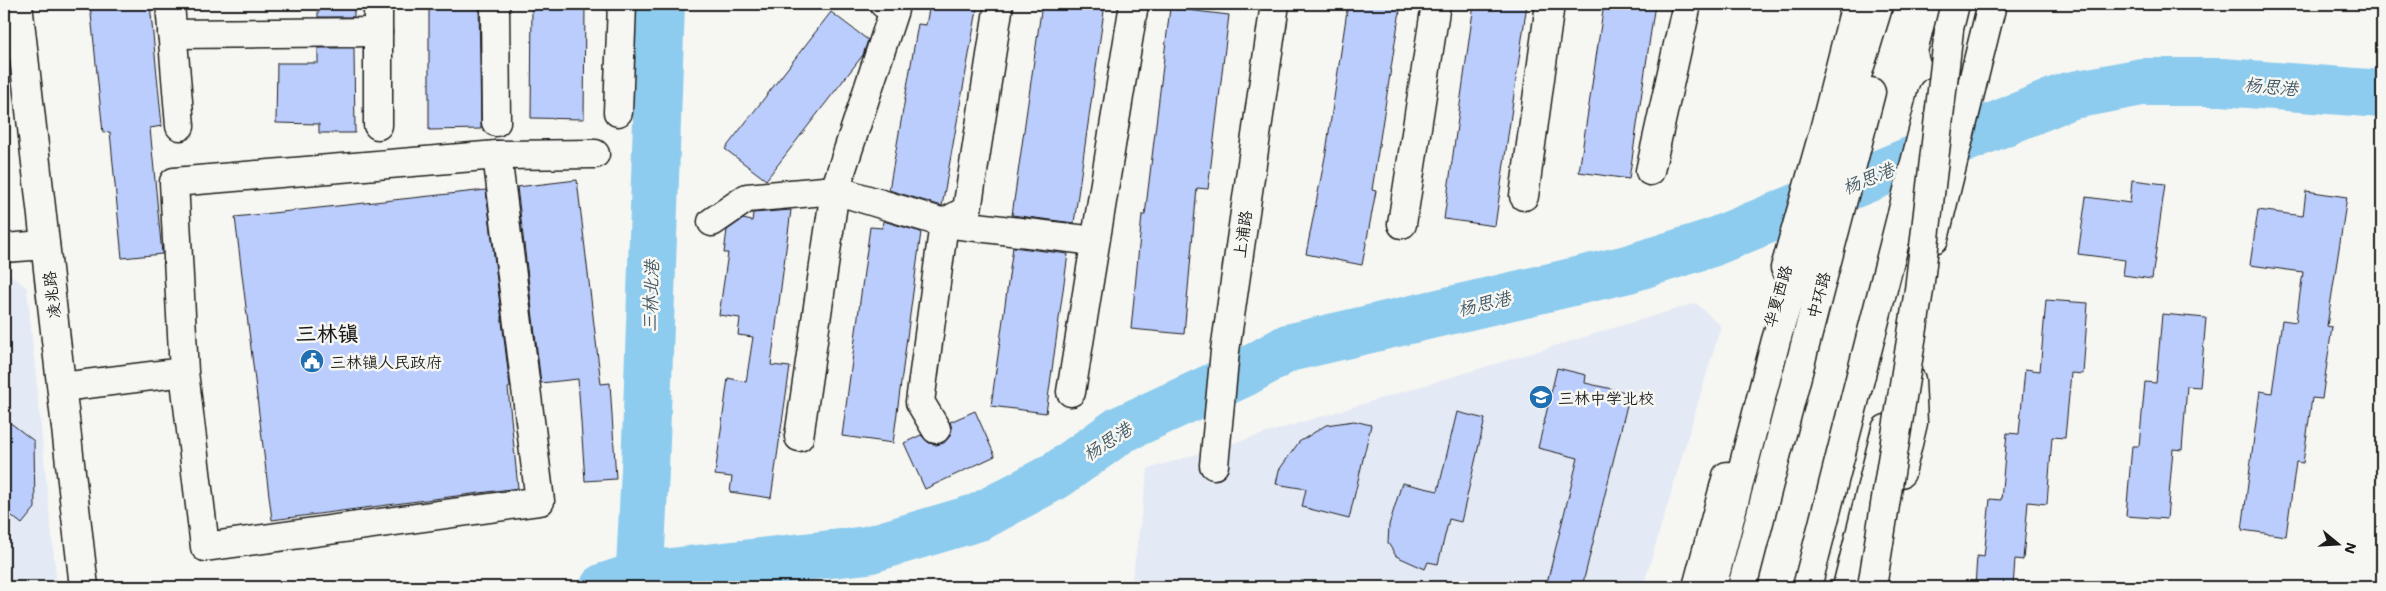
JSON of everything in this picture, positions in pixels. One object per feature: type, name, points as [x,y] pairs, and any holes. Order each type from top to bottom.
[{"type":"main road","name":"凌兆路","points":[[18,4],[84,587]]},
{"type":"main road","points":[[170,4],[180,126]]},
{"type":"main road","points":[[378,4],[378,125]]},
{"type":"main road","points":[[495,4],[496,122]]},
{"type":"main road","points":[[618,112],[622,4]]},
{"type":"main road","points":[[944,223],[968,210],[999,4]]},
{"type":"main road","points":[[1071,392],[1134,4]]},
{"type":"main road","name":"上浦路","points":[[1214,465],[1225,352],[1275,4]]},
{"type":"main road","points":[[1402,224],[1436,4]]},
{"type":"main road","points":[[1524,196],[1550,4]]},
{"type":"main road","points":[[1650,171],[1687,4]]},
{"type":"main road","name":"华夏西路","points":[[1697,587],[1856,4]]},
{"type":"main road","points":[[1712,587],[1776,340],[1880,4]]},
{"type":"main road","name":"中环路","points":[[1742,587],[1894,4]]},
{"type":"main road","points":[[1847,587],[1992,4]]},
{"type":"main road","points":[[799,436],[835,190],[892,6]]},
{"type":"main road","points":[[1807,587],[1952,17]]},
{"type":"main road","points":[[1873,587],[1919,290],[1952,17]]},
{"type":"main road","points":[[172,34],[378,32]]},
{"type":"main road","points":[[497,155],[540,501],[205,547],[184,372],[174,182],[497,155],[595,154]]},
{"type":"main road","points":[[712,222],[747,198],[835,190],[944,223],[1095,241]]},
{"type":"main road","points":[[936,429],[920,402],[944,223]]},
{"type":"main road","points":[[4,248],[45,245]]},
{"type":"main road","points":[[1873,587],[1913,423],[1909,338]]},
{"type":"main road","points":[[62,388],[184,372]]},
{"type":"shaded area","points":[[4,270],[27,288],[57,587],[4,587]]},
{"type":"shaded area","name":"三林中学北校","points":[[1696,303],[1721,326],[1643,587],[1131,587],[1148,469]]},
{"type":"building","points":[[90,4],[150,4],[162,126],[150,128],[162,254],[122,258],[110,132],[103,133]]},
{"type":"building","points":[[318,4],[354,4],[354,17],[318,17]]},
{"type":"building","points":[[429,4],[479,4],[481,129],[429,130]]},
{"type":"building","points":[[532,4],[585,4],[584,119],[531,118]]},
{"type":"building","points":[[930,4],[978,4],[942,206],[889,190],[918,24],[926,25]]},
{"type":"building","points":[[1042,4],[1105,4],[1074,223],[1012,215]]},
{"type":"building","points":[[1348,4],[1401,4],[1372,190],[1376,191],[1362,265],[1306,254],[1326,152]]},
{"type":"building","points":[[1474,4],[1527,4],[1495,226],[1444,219]]},
{"type":"building","points":[[1604,4],[1655,4],[1629,179],[1579,172]]},
{"type":"building","points":[[1170,8],[1229,15],[1208,189],[1197,188],[1184,334],[1131,329],[1142,215],[1145,215]]},
{"type":"building","points":[[831,12],[868,40],[863,55],[766,180],[725,149]]},
{"type":"building","points":[[318,48],[354,48],[355,133],[319,133],[319,124],[276,123],[277,63],[318,63]]},
{"type":"building","points":[[577,180],[601,384],[610,383],[616,479],[585,481],[578,379],[541,383],[517,187]]},
{"type":"building","points":[[2132,180],[2165,184],[2152,279],[2123,275],[2125,260],[2078,254],[2086,197],[2130,203]]},
{"type":"building","points":[[486,190],[510,387],[508,388],[518,488],[272,520],[235,217]]},
{"type":"building","points":[[2306,191],[2347,197],[2327,326],[2332,327],[2322,399],[2312,398],[2303,463],[2296,462],[2286,536],[2242,530],[2260,391],[2272,393],[2282,320],[2296,322],[2303,272],[2250,265],[2258,210],[2303,216]]},
{"type":"building","points":[[791,210],[771,365],[790,367],[771,498],[730,492],[732,477],[715,475],[728,378],[746,382],[753,337],[738,335],[740,318],[719,315],[728,253],[724,253],[727,230],[743,219],[752,221],[753,213]]},
{"type":"building","points":[[883,221],[921,232],[893,443],[842,436],[870,227],[882,228]]},
{"type":"building","points":[[1013,247],[1068,254],[1046,413],[991,406]]},
{"type":"building","points":[[2046,300],[2088,303],[2083,374],[2071,373],[2065,438],[2052,437],[2047,504],[2028,502],[2023,560],[2015,559],[2013,587],[1975,587],[1977,556],[1984,557],[1990,499],[2001,500],[2007,433],[2019,434],[2025,369],[2040,371]]},
{"type":"building","points":[[2162,314],[2206,318],[2200,387],[2187,386],[2182,450],[2173,449],[2167,519],[2126,516],[2132,446],[2139,446],[2145,382],[2156,383]]},
{"type":"building","points":[[1557,368],[1586,375],[1585,383],[1630,393],[1582,587],[1546,587],[1578,458],[1538,448]]},
{"type":"building","points":[[975,411],[995,456],[925,489],[904,443],[921,435],[929,443],[936,445],[944,443],[950,436],[952,429],[950,422]]},
{"type":"building","points":[[1457,412],[1485,419],[1461,522],[1449,519],[1438,564],[1428,562],[1425,569],[1396,556],[1388,543],[1389,525],[1402,483],[1438,491]]},
{"type":"building","points":[[4,418],[34,441],[35,508],[22,524],[4,510]]},
{"type":"building","points":[[1354,421],[1371,425],[1349,519],[1302,507],[1306,489],[1276,484],[1279,470],[1299,442],[1326,425]]},
{"type":"waterway","name":"三林北港","points":[[639,587],[645,470],[661,4]]},
{"type":"waterway","name":"杨思港","points":[[604,587],[638,576],[867,550],[979,517],[1057,475],[1120,430],[1244,373],[1288,348],[1628,269],[1711,243],[2068,96],[2142,82],[2222,82],[2382,94]]},
{"type":"place","name":"三林镇人民政府","points":[[312,361]]},
{"type":"place","name":"三林中学北校","points":[[1541,397]]},
{"type":"district","name":"三林镇","points":[[327,332]]}]
